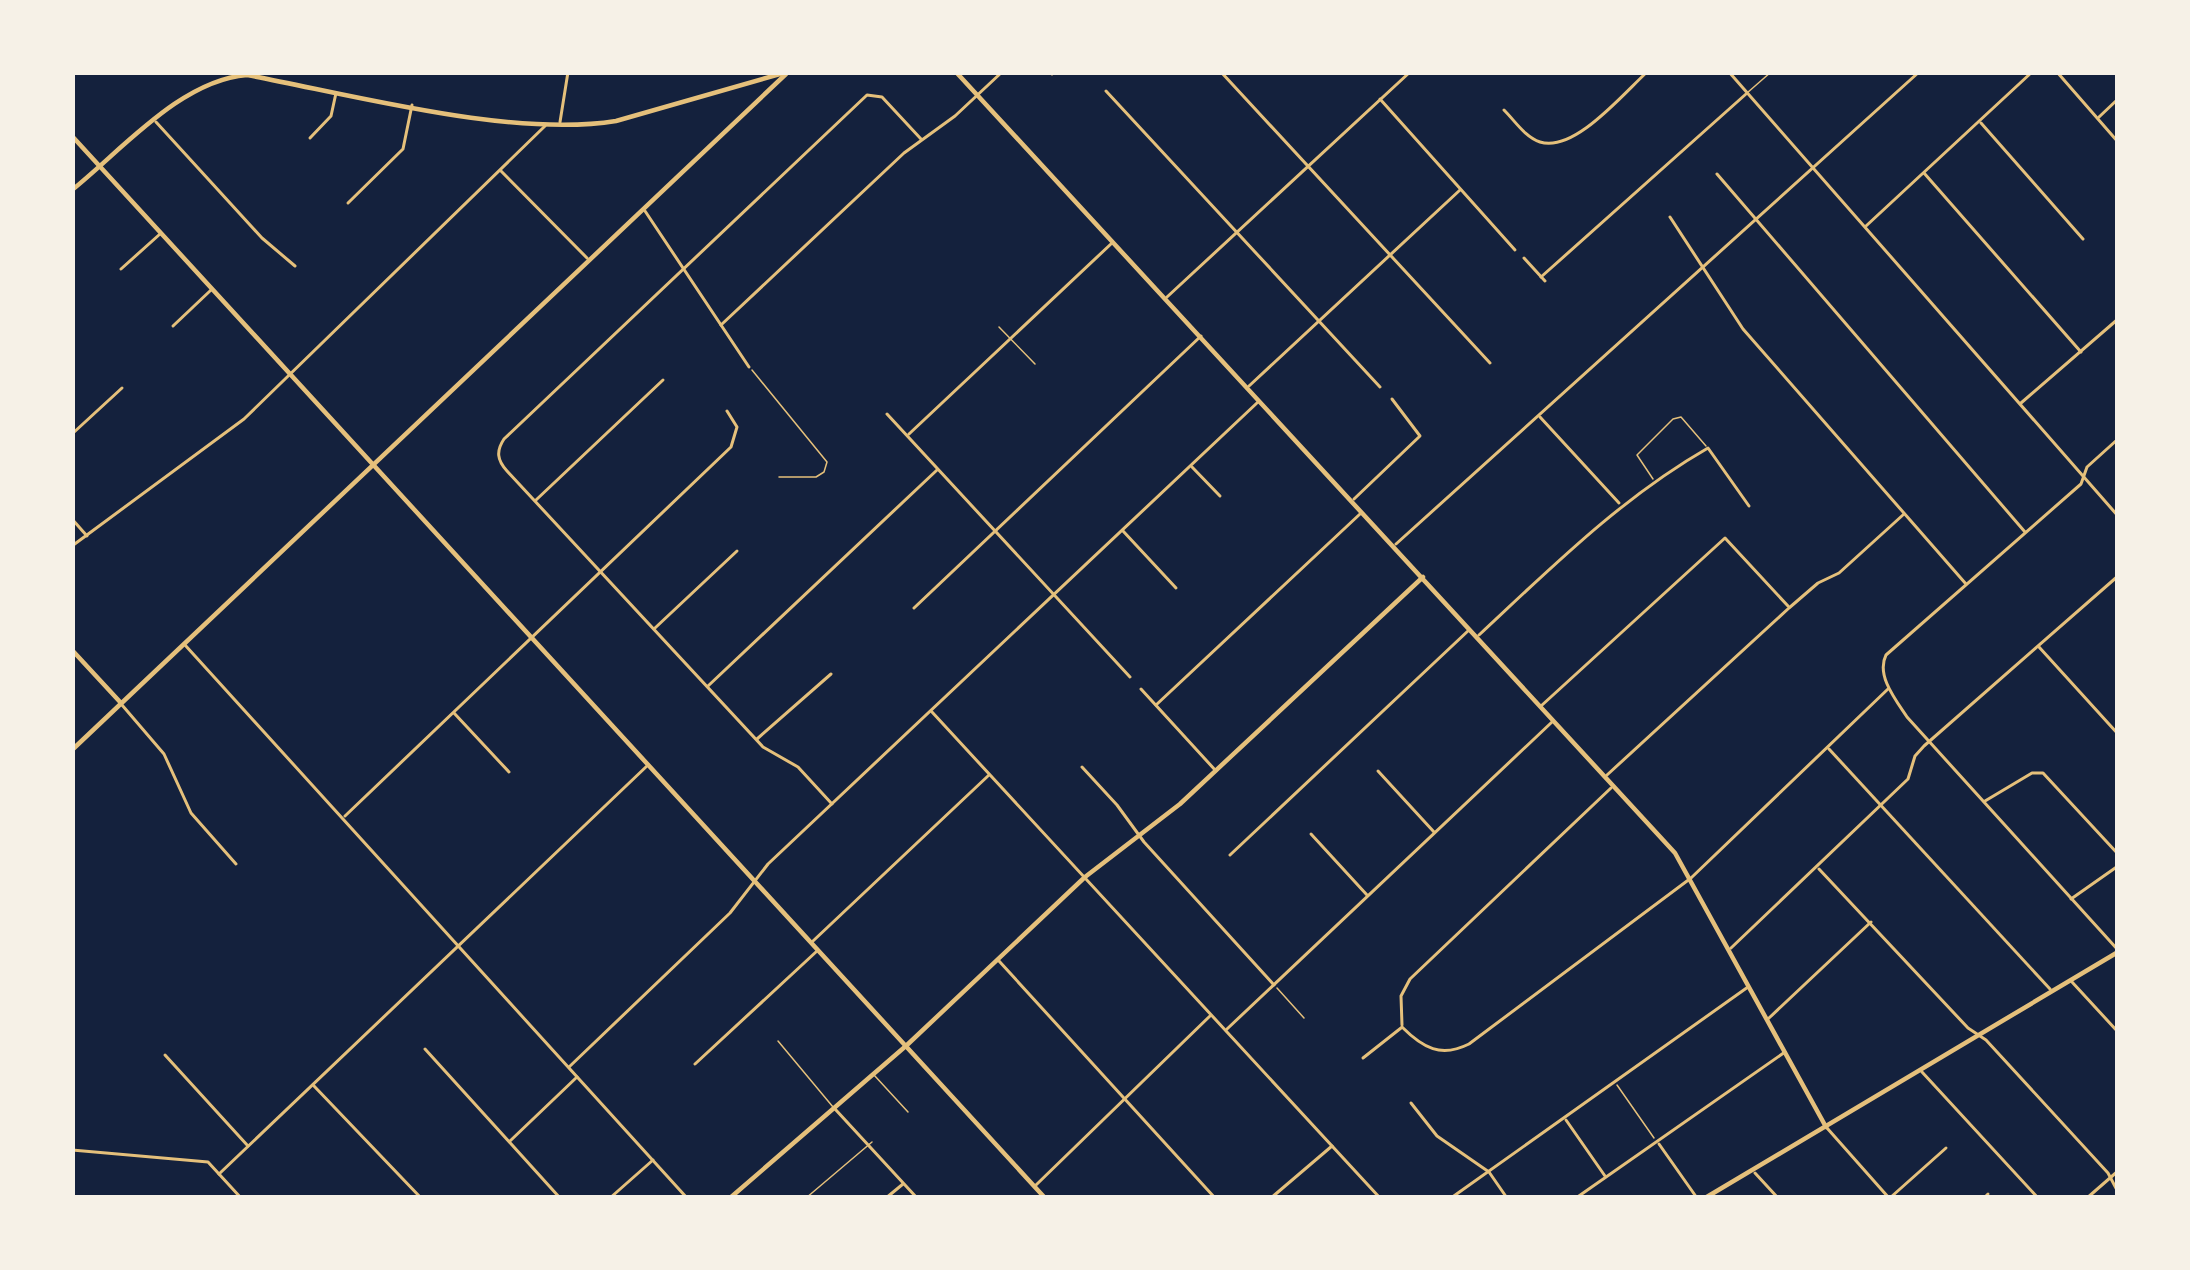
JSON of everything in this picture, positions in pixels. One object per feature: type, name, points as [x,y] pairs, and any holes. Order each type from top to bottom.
[{"type":"street","points":[[560,122],[568,72]]},
{"type":"street","points":[[956,72],[1675,853],[1826,1127],[1890,1198],[1946,1148]]},
{"type":"street","points":[[721,326],[921,139],[1002,72]]},
{"type":"street","points":[[1221,72],[1490,363]]},
{"type":"street","points":[[1166,298],[1410,72]]},
{"type":"street","points":[[1504,110],[1532,138],[1565,142],[1647,72]]},
{"type":"street","points":[[1729,72],[2118,516]]},
{"type":"street","points":[[1394,546],[1919,72]]},
{"type":"street","points":[[1864,227],[2032,72]]},
{"type":"street","points":[[2057,72],[2118,142]]},
{"type":"street","points":[[72,190],[205,83],[247,73],[486,120],[560,122],[616,121],[787,73]]},
{"type":"street","points":[[72,750],[787,73]]},
{"type":"street","points":[[310,138],[331,116],[336,91]]},
{"type":"street","points":[[1106,91],[1380,387]]},
{"type":"street","points":[[1524,258],[1543,279],[1747,93]]},
{"type":"street","points":[[832,804],[798,767],[768,752],[756,740],[507,471],[498,454],[504,439],[867,95],[882,97],[921,139]]},
{"type":"street","points":[[1379,98],[1515,250]]},
{"type":"street","points":[[2097,118],[2118,99]]},
{"type":"street","points":[[348,203],[403,149],[412,106]]},
{"type":"street","points":[[155,121],[262,238],[295,266]]},
{"type":"street","points":[[72,547],[244,419],[549,122]]},
{"type":"street","points":[[1980,122],[2083,238]]},
{"type":"street","points":[[72,136],[1045,1198]]},
{"type":"street","points":[[500,170],[590,261]]},
{"type":"street","points":[[1924,173],[2080,352]]},
{"type":"street","points":[[1717,174],[2026,532]]},
{"type":"street","points":[[1248,387],[1460,190]]},
{"type":"street","points":[[644,210],[749,367]]},
{"type":"street","points":[[1670,217],[1752,340],[1966,584]]},
{"type":"street","points":[[121,269],[160,234]]},
{"type":"street","points":[[908,436],[1113,242]]},
{"type":"street","points":[[173,326],[211,290]]},
{"type":"street","points":[[2020,404],[2118,319]]},
{"type":"street","points":[[914,608],[1201,336]]},
{"type":"street","points":[[535,501],[664,380]]},
{"type":"street","points":[[72,434],[122,388]]},
{"type":"street","points":[[1353,500],[1420,436],[1392,399]]},
{"type":"street","points":[[568,1066],[730,914],[755,881],[832,804],[1260,400]]},
{"type":"street","points":[[344,817],[731,448],[737,427],[727,411]]},
{"type":"street","points":[[887,414],[1130,676]]},
{"type":"street","points":[[1538,415],[1620,505]]},
{"type":"street","points":[[1658,1142],[1701,1198],[2118,951],[1928,742],[1888,689],[1882,662],[2080,484],[2086,467],[2118,439]]},
{"type":"street","points":[[1478,636],[1620,505],[1653,479],[1708,448],[1749,506]]},
{"type":"street","points":[[1191,465],[1220,496]]},
{"type":"street","points":[[707,687],[938,469]]},
{"type":"street","points":[[1156,706],[1363,511]]},
{"type":"street","points":[[1606,776],[1818,583],[1839,573],[1904,514]]},
{"type":"street","points":[[72,520],[87,536]]},
{"type":"street","points":[[1122,530],[1176,588]]},
{"type":"street","points":[[1541,706],[1725,538],[1790,608]]},
{"type":"street","points":[[654,629],[737,551]]},
{"type":"street","points":[[1730,950],[1908,779],[1915,756],[1928,742],[2118,576]]},
{"type":"street","points":[[730,1198],[907,1046],[1085,877],[1216,771],[1423,577]]},
{"type":"street","points":[[1230,855],[1471,628]]},
{"type":"street","points":[[184,644],[687,1198]]},
{"type":"street","points":[[2038,646],[2118,734]]},
{"type":"street","points":[[72,650],[164,754],[191,813],[236,864]]},
{"type":"street","points":[[756,740],[831,674]]},
{"type":"street","points":[[1141,689],[1216,771]]},
{"type":"street","points":[[1402,1027],[1428,1048],[1461,1048],[1691,878],[1888,689]]},
{"type":"street","points":[[931,711],[1380,1198]]},
{"type":"street","points":[[453,712],[509,772]]},
{"type":"street","points":[[1226,1030],[1554,720]]},
{"type":"street","points":[[1828,747],[2051,991]]},
{"type":"street","points":[[219,1174],[648,765]]},
{"type":"street","points":[[1082,766],[1118,805],[1138,836],[1274,985]]},
{"type":"street","points":[[1378,771],[1435,833]]},
{"type":"street","points":[[1984,802],[2032,773],[2042,773],[2118,854]]},
{"type":"street","points":[[812,942],[990,774]]},
{"type":"street","points":[[1402,1027],[1402,996],[1410,979],[1614,785]]},
{"type":"street","points":[[1311,834],[1368,896]]},
{"type":"street","points":[[2072,899],[2118,866]]},
{"type":"street","points":[[1816,867],[1977,1036],[1986,1040],[2118,1192]]},
{"type":"street","points":[[1767,1019],[1870,922]]},
{"type":"street","points":[[695,1064],[818,950]]},
{"type":"street","points":[[998,959],[1215,1198]]},
{"type":"street","points":[[2071,981],[2118,1032]]},
{"type":"street","points":[[1451,1198],[1749,987]]},
{"type":"street","points":[[1035,1186],[1211,1014]]},
{"type":"street","points":[[1363,1058],[1402,1027]]},
{"type":"street","points":[[425,1049],[560,1198]]},
{"type":"street","points":[[1576,1198],[1785,1052]]},
{"type":"street","points":[[165,1055],[248,1146]]},
{"type":"street","points":[[1921,1070],[2038,1198]]},
{"type":"street","points":[[509,1142],[577,1077]]},
{"type":"street","points":[[313,1084],[421,1198]]},
{"type":"street","points":[[1411,1103],[1442,1141],[1489,1172],[1507,1198]]},
{"type":"street","points":[[834,1108],[917,1198]]},
{"type":"street","points":[[1565,1118],[1606,1176]]},
{"type":"street","points":[[1271,1198],[1332,1146]]},
{"type":"street","points":[[72,1150],[208,1162],[241,1198]]},
{"type":"street","points":[[610,1198],[653,1160]]},
{"type":"street","points":[[1753,1170],[1776,1195]]},
{"type":"street","points":[[2087,1198],[2118,1171]]},
{"type":"street","points":[[886,1198],[904,1183]]},
{"type":"lane","points":[[1747,93],[1772,72]]},
{"type":"lane","points":[[1000,327],[1035,364]]},
{"type":"lane","points":[[749,367],[826,462],[824,472],[816,477],[778,477]]},
{"type":"lane","points":[[1653,479],[1637,455],[1672,419],[1688,422],[1708,448]]},
{"type":"lane","points":[[1274,985],[1304,1018]]},
{"type":"lane","points":[[778,1041],[834,1108]]},
{"type":"lane","points":[[873,1074],[908,1112]]},
{"type":"lane","points":[[1615,1082],[1658,1142]]},
{"type":"lane","points":[[806,1198],[870,1143]]}]
